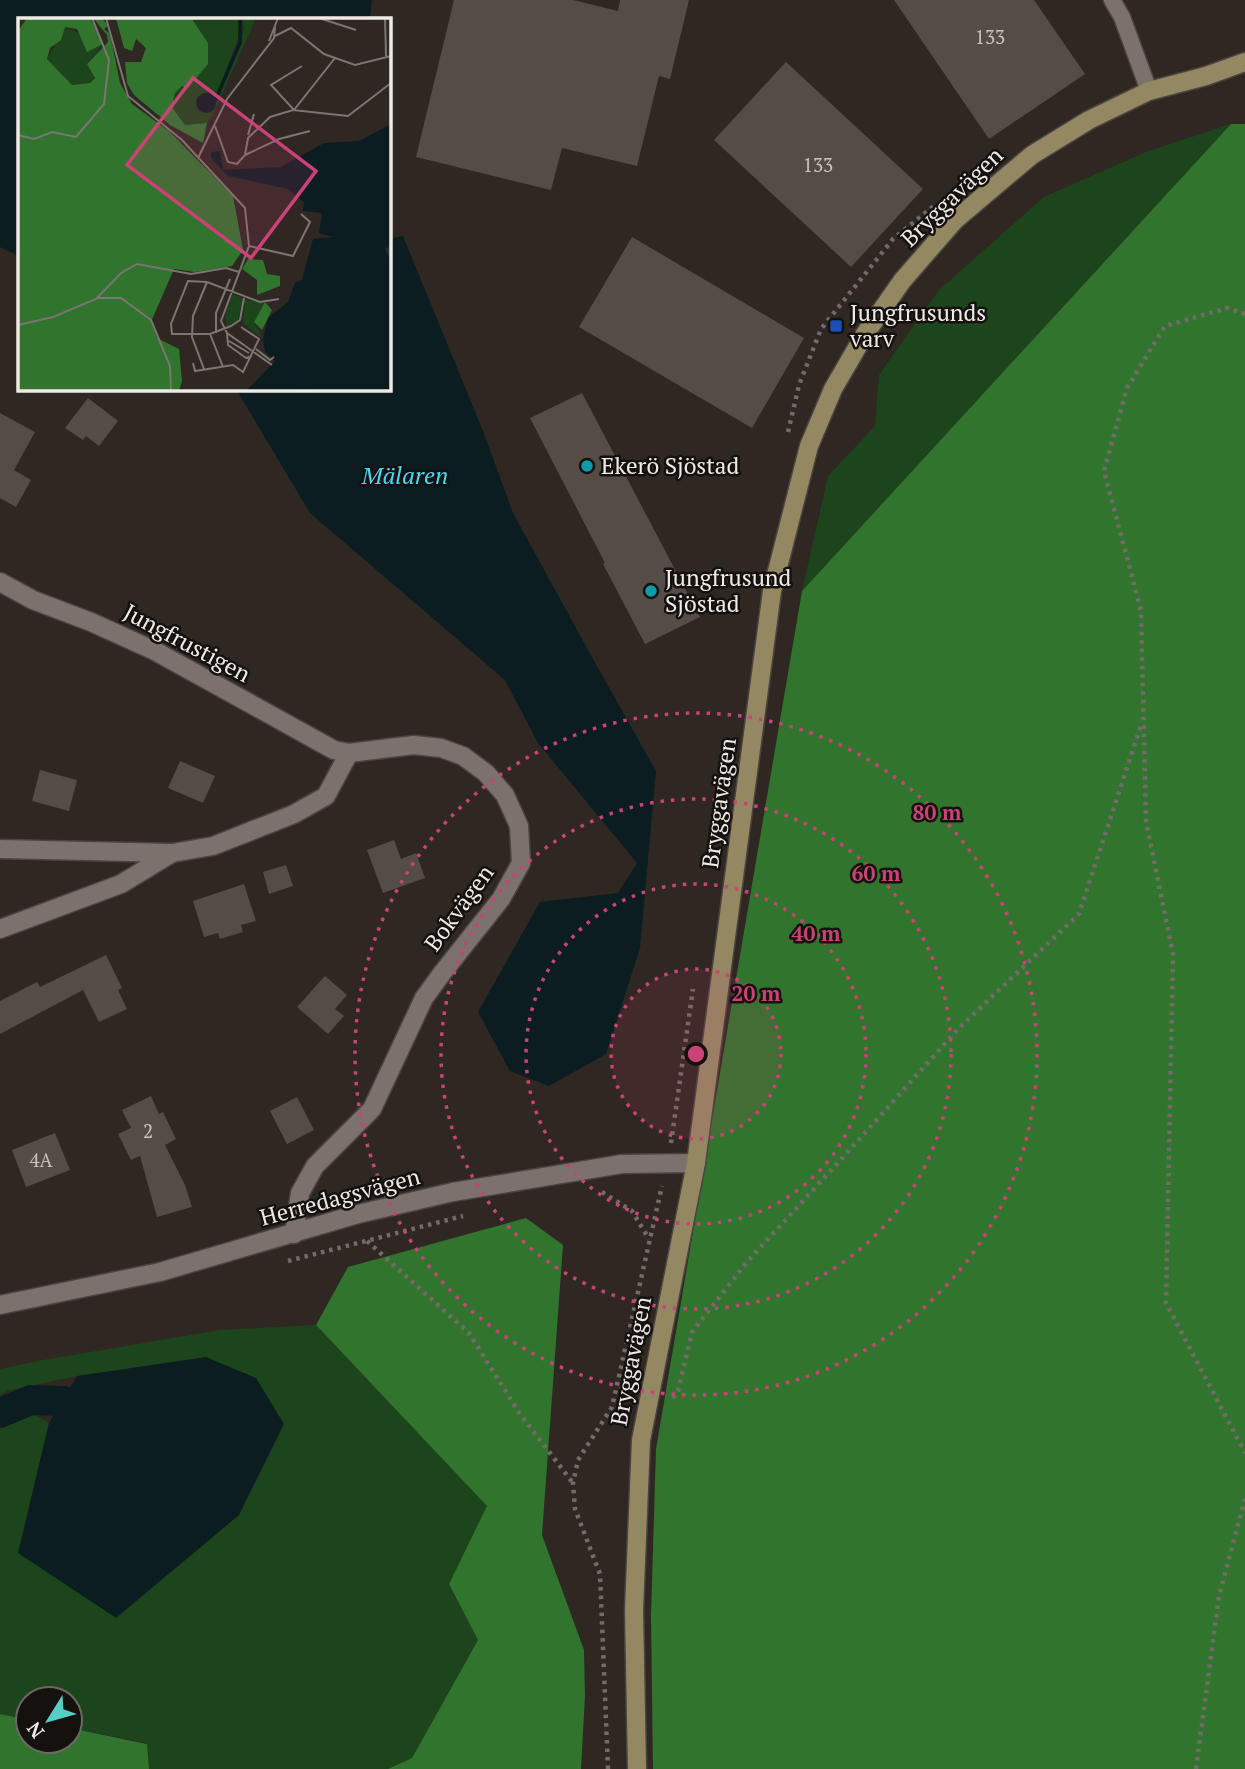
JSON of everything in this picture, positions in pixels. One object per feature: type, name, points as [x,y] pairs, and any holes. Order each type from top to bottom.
[{"type":"main road","name":"Bryggavägen","points":[[637,1769],[634,1610],[640,1440],[696,1163],[772,591],[810,446],[833,389],[865,334],[902,281],[956,220],[1032,155],[1089,120],[1149,91],[1206,76],[1245,62]]},
{"type":"street","name":"Jungfrustigen","points":[[0,582],[33,600],[91,621],[155,651],[334,750],[349,753]]},
{"type":"street","name":"Bokvägen","points":[[293,1234],[300,1193],[315,1166],[372,1109],[424,998],[501,899],[521,863],[519,826],[505,795],[486,773],[463,756],[441,748],[414,745],[349,753]]},
{"type":"street","points":[[0,849],[173,853],[213,846],[294,814],[326,796],[349,753]]},
{"type":"street","points":[[0,929],[121,884],[173,853]]},
{"type":"street","name":"Herredagsvägen","points":[[0,1304],[160,1272],[358,1214],[453,1192],[622,1164],[696,1163]]},
{"type":"lane","points":[[1112,0],[1122,17],[1149,91]]},
{"type":"path","points":[[787,437],[799,385],[821,329],[893,239],[936,205]]},
{"type":"path","points":[[1245,314],[1227,308],[1165,326],[1127,388],[1104,471],[1141,611],[1146,821],[1173,954],[1166,1303],[1245,1453]]},
{"type":"path","points":[[671,1401],[678,1391],[692,1332],[747,1262],[958,1029],[1079,915],[1143,717]]},
{"type":"path","points":[[674,1132],[694,979]]},
{"type":"path","points":[[591,1194],[604,1192],[632,1211],[650,1240]]},
{"type":"path","points":[[286,1262],[471,1214]]},
{"type":"path","points":[[366,1240],[469,1334],[520,1414],[573,1483]]},
{"type":"path","points":[[1196,1769],[1219,1596],[1245,1499]]},
{"type":"green space","points":[[1231,124],[802,591],[828,476],[875,426],[879,375],[939,290],[1044,197],[1146,152]]},
{"type":"green space","points":[[1231,124],[1245,124],[1245,1769],[653,1769],[651,1616],[656,1449],[802,591]]},
{"type":"green space","points":[[526,1218],[563,1245],[542,1535],[584,1650],[585,1696],[581,1769],[388,1769],[412,1758],[478,1640],[449,1584],[487,1506],[316,1325],[348,1267]]},
{"type":"green space","points":[[316,1325],[488,1506],[449,1584],[478,1640],[412,1758],[388,1769],[149,1769],[147,1743],[84,1731],[84,1685],[14,1685],[14,1717],[0,1714],[0,1423],[26,1410],[49,1423],[19,1553],[77,1376],[7,1391],[0,1395],[0,1369],[221,1330]]},
{"type":"green space","points":[[0,1714],[14,1717],[14,1755],[84,1755],[84,1731],[147,1744],[149,1769],[0,1769]]},
{"type":"water","points":[[0,0],[372,0],[370,18],[18,18],[18,256],[0,247]]},
{"type":"water","name":"Mälaren","points":[[403,236],[483,431],[513,513],[656,771],[640,948],[606,1054],[549,1086],[510,1071],[478,1012],[540,902],[618,893],[637,863],[538,743],[505,680],[310,513],[237,390],[390,390],[390,239]]},
{"type":"water","points":[[206,1357],[256,1378],[284,1424],[239,1515],[116,1618],[18,1553],[49,1423],[77,1376]]},
{"type":"building","points":[[454,0],[573,0],[618,11],[620,0],[689,0],[670,79],[659,76],[637,166],[562,148],[551,190],[416,157]]},
{"type":"building","points":[[894,0],[1034,0],[1085,74],[989,139]]},
{"type":"building","points":[[786,62],[923,189],[851,267],[714,140]]},
{"type":"building","points":[[632,237],[804,338],[752,428],[579,327]]},
{"type":"building","points":[[582,393],[700,617],[645,644],[530,418]]},
{"type":"building","points":[[88,398],[118,421],[99,446],[86,436],[83,440],[65,428]]},
{"type":"building","points":[[0,413],[35,432],[14,470],[31,480],[16,507],[0,498]]},
{"type":"building","points":[[180,761],[215,776],[203,803],[168,788]]},
{"type":"building","points":[[40,770],[77,780],[69,811],[32,801]]},
{"type":"building","points":[[394,840],[401,859],[416,853],[425,878],[383,893],[367,850]]},
{"type":"building","points":[[286,865],[293,886],[269,894],[263,872]]},
{"type":"building","points":[[244,884],[256,921],[241,925],[243,932],[220,939],[218,933],[204,937],[193,901]]},
{"type":"building","points":[[106,955],[122,988],[118,990],[127,1009],[99,1022],[83,990],[0,1034],[0,1001],[37,982],[40,987]]},
{"type":"building","points":[[325,976],[347,995],[335,1009],[344,1016],[328,1034],[297,1007]]},
{"type":"building","points":[[151,1096],[159,1114],[163,1112],[176,1139],[165,1145],[185,1185],[192,1207],[157,1217],[140,1156],[131,1160],[118,1134],[131,1128],[122,1110]]},
{"type":"building","points":[[297,1097],[314,1130],[287,1144],[270,1111]]},
{"type":"building","points":[[55,1133],[70,1170],[26,1187],[12,1150]]},
{"type":"waterway","points":[[0,1413],[31,1400],[63,1401]]},
{"type":"place","name":"Jungfrusunds varv","points":[[836,326]]},
{"type":"place","name":"Ekerö Sjöstad","points":[[587,466]]},
{"type":"place","name":"Jungfrusund Sjöstad","points":[[651,591]]}]
